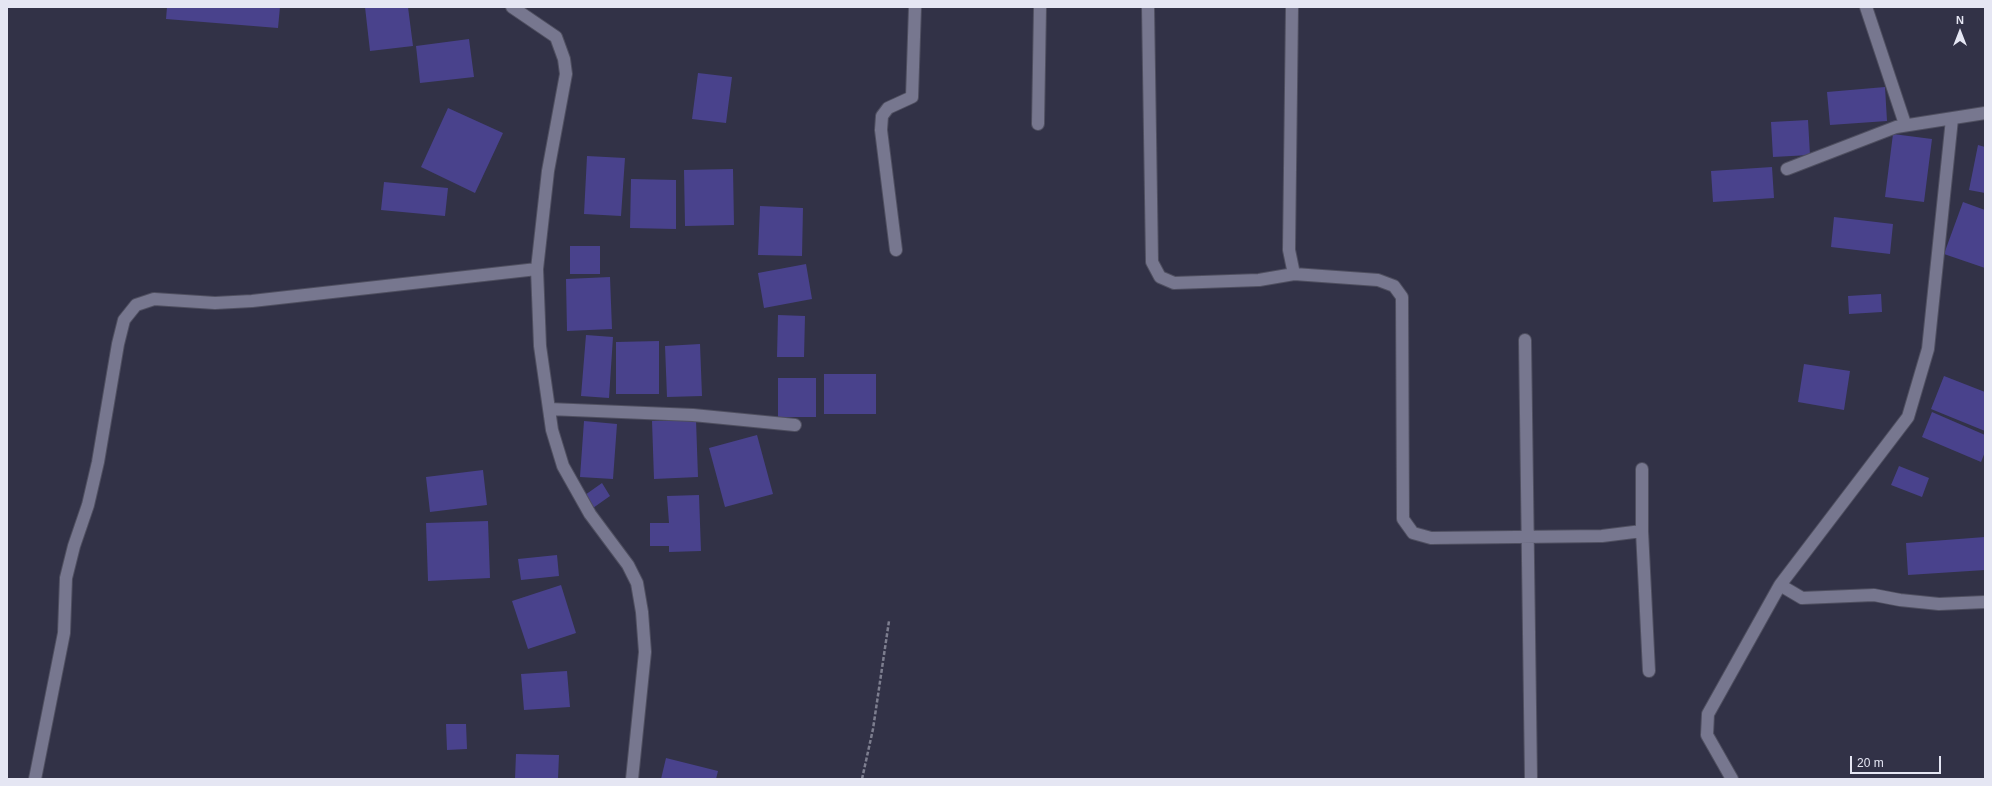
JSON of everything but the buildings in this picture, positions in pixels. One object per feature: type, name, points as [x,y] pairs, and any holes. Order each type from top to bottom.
[{"type":"street","points":[[512,7],[556,37],[564,59],[566,74],[548,171],[537,268],[540,346],[552,430],[563,466],[590,514],[628,565],[637,584],[642,612],[645,652],[632,779]]},
{"type":"street","points":[[896,250],[882,130],[882,116],[888,108],[912,97],[915,7]]},
{"type":"street","points":[[1038,124],[1040,7]]},
{"type":"street","points":[[1148,7],[1152,262],[1160,277],[1174,283],[1259,280],[1294,274],[1378,280],[1394,286],[1402,297],[1403,519],[1413,533],[1431,538],[1602,536],[1642,531]]},
{"type":"street","points":[[1292,7],[1289,250],[1294,274]]},
{"type":"street","points":[[1866,7],[1905,124]]},
{"type":"street","points":[[1787,169],[1905,124],[1952,119],[1985,113]]},
{"type":"street","points":[[1732,779],[1706,735],[1708,714],[1780,585],[1908,417],[1928,349],[1952,119]]},
{"type":"street","points":[[35,779],[64,632],[66,578],[74,546],[88,505],[98,462],[118,344],[124,320],[136,305],[154,299],[215,303],[252,301],[537,268]]},
{"type":"street","points":[[1525,340],[1531,779]]},
{"type":"street","points":[[549,409],[693,415],[796,425]]},
{"type":"street","points":[[1642,469],[1642,531],[1649,671]]},
{"type":"street","points":[[1780,585],[1802,598],[1874,595],[1900,600],[1939,604],[1985,602]]},
{"type":"path","points":[[862,779],[873,729],[889,621]]}]
